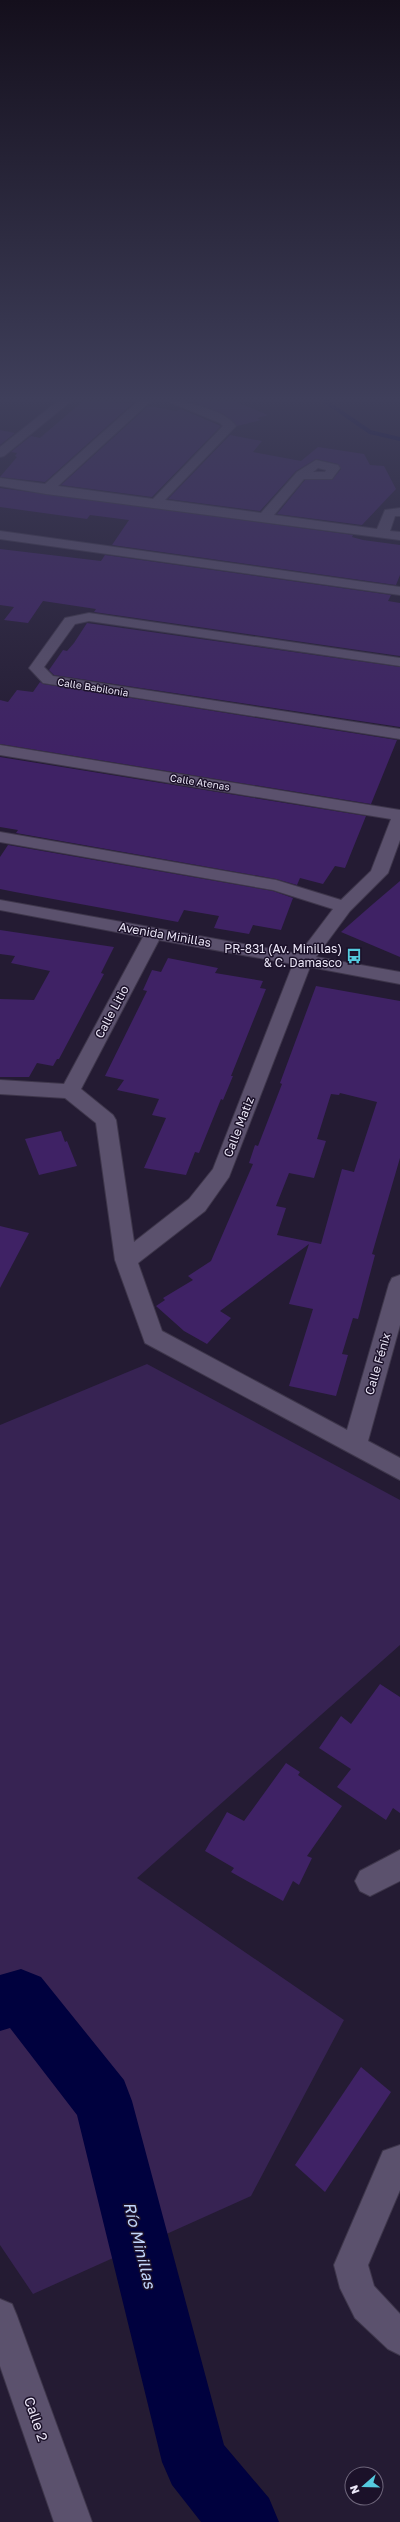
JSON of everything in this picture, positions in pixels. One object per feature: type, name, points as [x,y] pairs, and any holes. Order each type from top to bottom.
[{"type":"street","points":[[269,519],[400,536]]},
{"type":"street","points":[[382,533],[388,519]]},
{"type":"street","points":[[0,535],[400,591]]},
{"type":"street","name":"Calle Babilonia","points":[[400,662],[89,617],[70,621],[36,668],[48,680],[400,734]]},
{"type":"street","name":"Calle Atenas","points":[[0,750],[400,816]]},
{"type":"street","name":"Calle Matiz","points":[[126,1260],[197,1205],[222,1172],[304,960],[344,907],[379,873],[400,816]]},
{"type":"street","points":[[0,837],[276,885],[344,907]]},
{"type":"street","name":"Avenida Minillas","points":[[0,905],[400,978]]},
{"type":"street","name":"Calle Litio","points":[[70,1091],[154,933]]},
{"type":"street","points":[[0,1087],[70,1091],[106,1120],[126,1260],[153,1337],[400,1470]]},
{"type":"street","name":"Calle Fénix","points":[[355,1445],[400,1284]]},
{"type":"street","points":[[370,1881],[400,1865]]},
{"type":"street","points":[[400,2161],[395,2163],[351,2265],[353,2280],[362,2301],[400,2337]]},
{"type":"street","name":"Calle 2","points":[[0,2316],[73,2522]]},
{"type":"shaded area","points":[[147,1364],[400,1500],[400,1645],[137,1878],[344,2020],[251,2196],[33,2294],[0,2245],[0,1425]]},
{"type":"building","points":[[119,519],[231,519],[353,535],[352,537],[363,540],[400,545],[400,575],[396,585],[112,545],[129,520]]},
{"type":"building","points":[[313,519],[368,519],[362,525]]},
{"type":"building","points":[[0,549],[101,561],[105,555],[391,595],[388,601],[400,603],[400,656],[94,612],[96,609],[43,601],[28,623],[4,620],[14,607],[0,605]]},
{"type":"building","points":[[87,623],[400,667],[400,727],[54,675],[49,670],[63,650],[67,651],[74,643]]},
{"type":"building","points":[[40,682],[43,684],[397,740],[371,804],[0,744],[0,700],[8,702],[17,690],[33,692]]},
{"type":"building","points":[[0,757],[366,816],[345,868],[335,866],[323,884],[300,878],[297,885],[276,879],[16,833],[18,830],[0,827]]},
{"type":"building","points":[[8,845],[273,891],[293,898],[281,930],[253,925],[249,934],[214,928],[219,916],[184,910],[178,922],[15,892],[0,889],[0,857]]},
{"type":"building","points":[[400,881],[400,957],[341,932],[373,904]]},
{"type":"building","points":[[0,930],[114,947],[101,973],[104,974],[59,1059],[57,1059],[53,1066],[37,1063],[29,1077],[0,1077],[0,999],[34,1000],[50,971],[11,963],[15,956],[0,954]]},
{"type":"building","points":[[168,958],[218,968],[215,973],[263,981],[260,988],[266,989],[231,1076],[233,1076],[223,1100],[221,1099],[199,1153],[195,1152],[186,1175],[144,1168],[166,1118],[152,1115],[159,1099],[117,1090],[124,1080],[105,1076],[147,991],[143,990],[152,970],[161,972]]},
{"type":"building","points":[[316,986],[400,1001],[400,1158],[372,1254],[375,1255],[358,1319],[353,1318],[342,1354],[348,1355],[336,1396],[289,1386],[313,1309],[289,1304],[309,1244],[220,1311],[231,1318],[207,1344],[184,1331],[156,1306],[165,1300],[163,1298],[193,1280],[188,1276],[211,1261],[253,1164],[249,1163],[255,1145],[258,1146],[282,1084],[280,1083]],"holes":[[[340,1093],[377,1102],[354,1172],[342,1169],[321,1244],[277,1235],[286,1208],[276,1206],[289,1173],[314,1178],[326,1141],[317,1139],[331,1094],[339,1095]]]},
{"type":"building","points":[[61,1131],[65,1142],[67,1141],[77,1166],[39,1175],[25,1139]]},
{"type":"building","points":[[0,1226],[29,1233],[0,1288]]},
{"type":"building","points":[[380,1684],[400,1697],[400,1813],[393,1808],[386,1820],[337,1787],[351,1769],[319,1748],[341,1716],[351,1724]]},
{"type":"building","points":[[286,1763],[300,1772],[298,1775],[342,1806],[307,1856],[312,1858],[299,1885],[293,1881],[283,1901],[231,1872],[234,1868],[205,1851],[227,1812],[244,1821]]},
{"type":"building","points":[[361,2067],[391,2092],[325,2192],[295,2165]]},
{"type":"waterway","name":"Río Minillas","points":[[0,2003],[21,1997],[103,2101],[195,2462],[245,2522]]},
{"type":"place","name":"PR-831 (Av. Minillas) & C. Damasco","points":[[354,956]]}]
